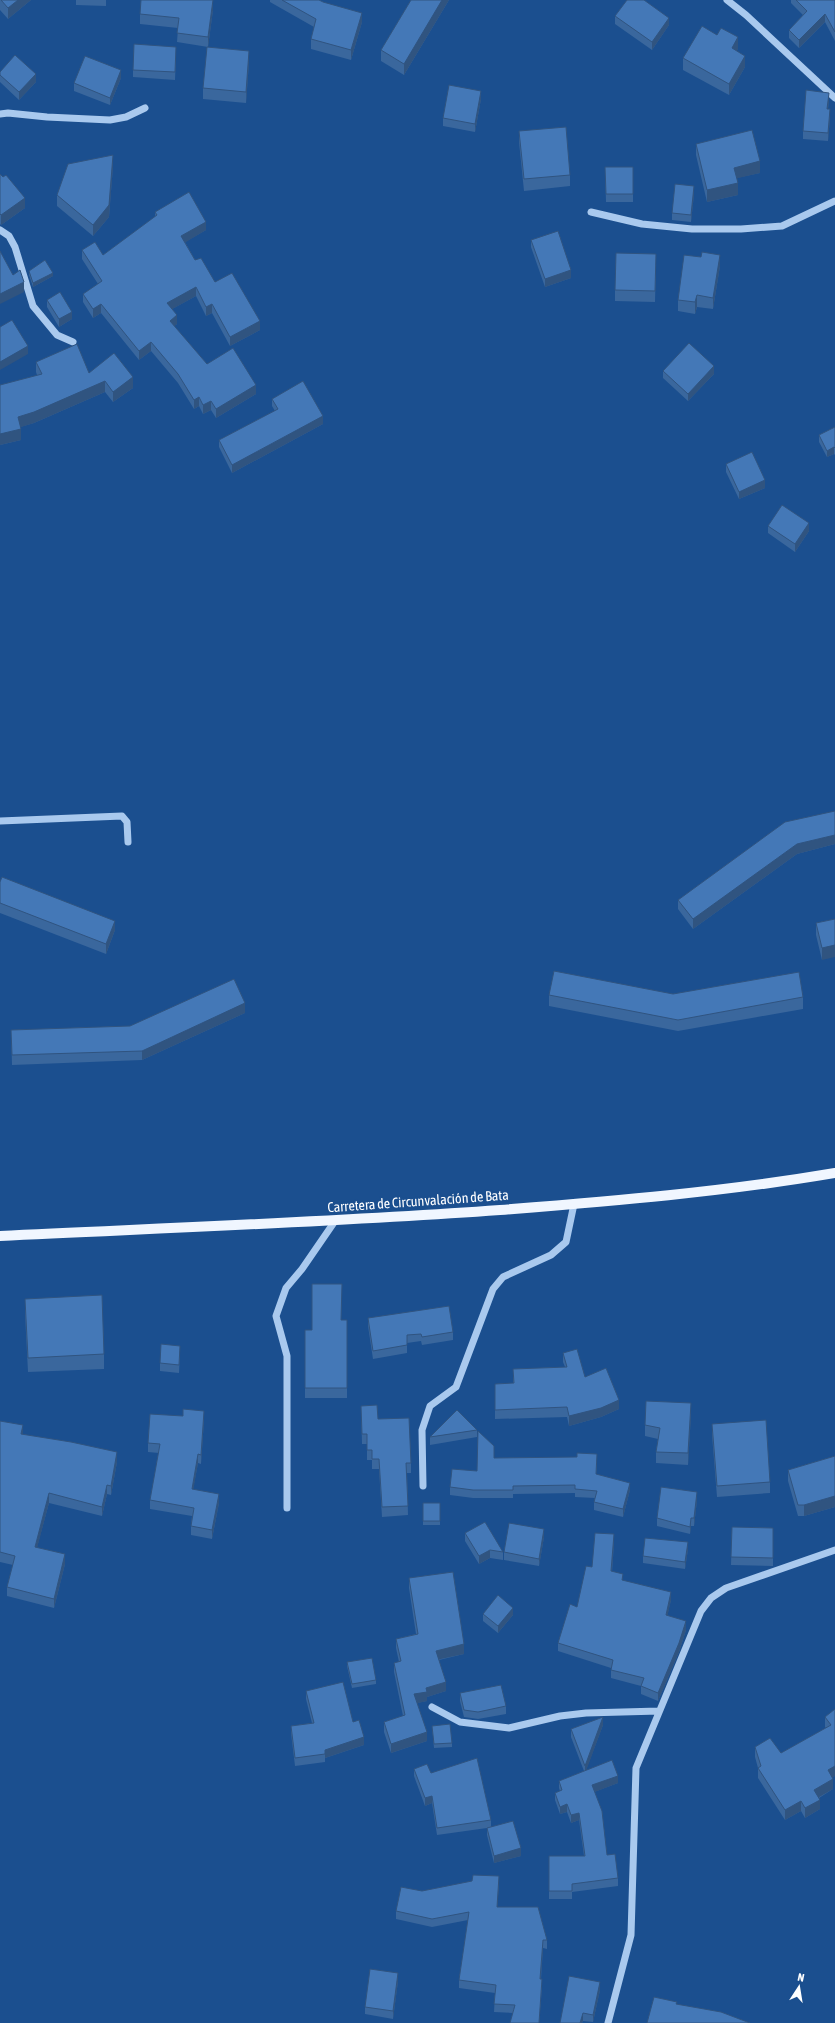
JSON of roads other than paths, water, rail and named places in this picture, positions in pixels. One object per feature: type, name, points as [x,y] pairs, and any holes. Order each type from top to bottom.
[{"type":"main road","name":"Carretera de Circunvalación de Bata","points":[[0,1236],[334,1221],[574,1204],[723,1191],[835,1173]]},
{"type":"street","points":[[726,0],[746,15],[835,98]]},
{"type":"street","points":[[0,114],[8,113],[48,118],[110,120],[126,117],[145,108]]},
{"type":"street","points":[[591,212],[642,224],[692,230],[741,229],[782,226],[835,201]]},
{"type":"street","points":[[0,230],[9,236],[15,247],[33,306],[57,335],[73,342]]},
{"type":"street","points":[[0,821],[122,816],[127,822],[128,842]]},
{"type":"street","points":[[423,1486],[422,1430],[430,1406],[456,1387],[493,1289],[503,1277],[551,1255],[566,1242],[574,1204]]},
{"type":"street","points":[[287,1508],[287,1356],[276,1316],[286,1288],[302,1269],[334,1221]]},
{"type":"street","points":[[608,2023],[631,1935],[636,1768],[701,1612],[711,1598],[726,1588],[835,1550]]},
{"type":"street","points":[[432,1707],[460,1722],[509,1728],[560,1716],[586,1713],[659,1712]]}]
